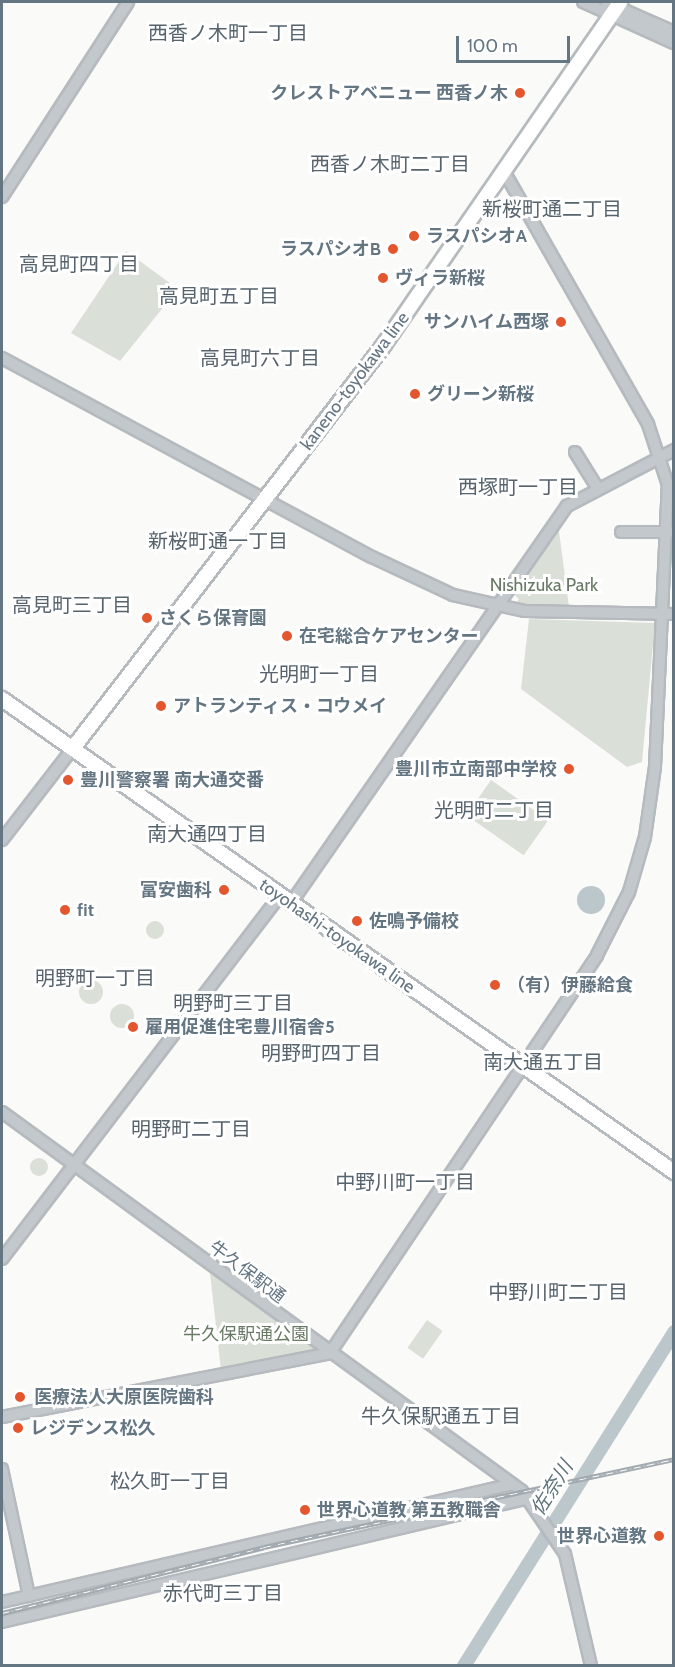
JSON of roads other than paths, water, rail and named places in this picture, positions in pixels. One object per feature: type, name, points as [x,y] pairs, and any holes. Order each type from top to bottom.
[{"type":"main road","name":"kaneno-toyokawa line","points":[[73,748],[383,346],[613,6]]},
{"type":"main road","name":"toyohashi-toyokawa line","points":[[2,699],[674,1172]]},
{"type":"street","points":[[2,197],[128,2]]},
{"type":"street","points":[[583,2],[613,6],[674,32]]},
{"type":"street","points":[[613,6],[674,43]]},
{"type":"street","points":[[2,1417],[330,1353],[521,1064],[597,955],[639,862],[655,767],[669,615],[670,532],[661,455],[626,384],[503,170]]},
{"type":"street","points":[[2,358],[408,576],[497,607],[669,615]]},
{"type":"street","points":[[2,1259],[286,900],[567,506],[674,450]]},
{"type":"street","points":[[575,452],[598,489]]},
{"type":"street","points":[[621,532],[670,532]]},
{"type":"street","points":[[2,840],[73,748]]},
{"type":"street","name":"牛久保駅通","points":[[2,1112],[513,1484],[532,1502],[565,1554],[591,1665]]},
{"type":"street","points":[[2,1469],[29,1596]]},
{"type":"street","points":[[2,1602],[513,1484]]},
{"type":"street","points":[[2,1622],[532,1502]]},
{"type":"waterway","name":"佐奈川","points":[[464,1666],[674,1332]]},
{"type":"railway","points":[[2,1613],[264,1547],[674,1459]]},
{"type":"place","name":"クレストアベニュー 西香ノ木","points":[[520,93]]},
{"type":"place","name":"ラスパシオA","points":[[414,236]]},
{"type":"place","name":"ラスパシオB","points":[[393,249]]},
{"type":"place","name":"ヴィラ新桜","points":[[383,278]]},
{"type":"place","name":"サンハイム西塚","points":[[561,322]]},
{"type":"place","name":"グリーン新桜","points":[[415,394]]},
{"type":"place","name":"さくら保育園","points":[[147,618]]},
{"type":"place","name":"在宅総合ケアセンター","points":[[287,636]]},
{"type":"place","name":"アトランティス・コウメイ","points":[[161,706]]},
{"type":"place","name":"豊川市立南部中学校","points":[[569,769]]},
{"type":"place","name":"豊川警察署 南大通交番","points":[[68,780]]},
{"type":"place","name":"富安歯科","points":[[224,890]]},
{"type":"place","name":"fit","points":[[65,910]]},
{"type":"place","name":"佐鳴予備校","points":[[357,921]]},
{"type":"place","name":"（有）伊藤給食","points":[[495,985]]},
{"type":"place","name":"雇用促進住宅豊川宿舎5","points":[[133,1027]]},
{"type":"place","name":"医療法人大原医院歯科","points":[[20,1397]]},
{"type":"place","name":"レジデンス松久","points":[[18,1428]]},
{"type":"place","name":"世界心道教 第五教職舎","points":[[305,1510]]},
{"type":"place","name":"世界心道教","points":[[659,1536]]},
{"type":"district","name":"西香ノ木町一丁目","points":[[228,33]]},
{"type":"district","name":"西香ノ木町二丁目","points":[[390,164]]},
{"type":"district","name":"新桜町通二丁目","points":[[552,209]]},
{"type":"district","name":"高見町四丁目","points":[[79,264]]},
{"type":"district","name":"高見町五丁目","points":[[219,296]]},
{"type":"district","name":"高見町六丁目","points":[[260,358]]},
{"type":"district","name":"西塚町一丁目","points":[[518,487]]},
{"type":"district","name":"新桜町通一丁目","points":[[218,541]]},
{"type":"district","name":"高見町三丁目","points":[[72,605]]},
{"type":"district","name":"光明町一丁目","points":[[319,674]]},
{"type":"district","name":"光明町二丁目","points":[[494,810]]},
{"type":"district","name":"南大通四丁目","points":[[207,834]]},
{"type":"district","name":"明野町一丁目","points":[[95,978]]},
{"type":"district","name":"明野町三丁目","points":[[233,1003]]},
{"type":"district","name":"明野町四丁目","points":[[321,1053]]},
{"type":"district","name":"南大通五丁目","points":[[543,1062]]},
{"type":"district","name":"明野町二丁目","points":[[191,1129]]},
{"type":"district","name":"中野川町一丁目","points":[[405,1182]]},
{"type":"district","name":"中野川町二丁目","points":[[558,1292]]},
{"type":"district","name":"牛久保駅通五丁目","points":[[441,1416]]},
{"type":"district","name":"松久町一丁目","points":[[170,1481]]},
{"type":"district","name":"赤代町三丁目","points":[[223,1593]]},
{"type":"park label","name":"Nishizuka Park","points":[[544,585]]},
{"type":"park label","name":"牛久保駅通公園","points":[[246,1334]]}]
